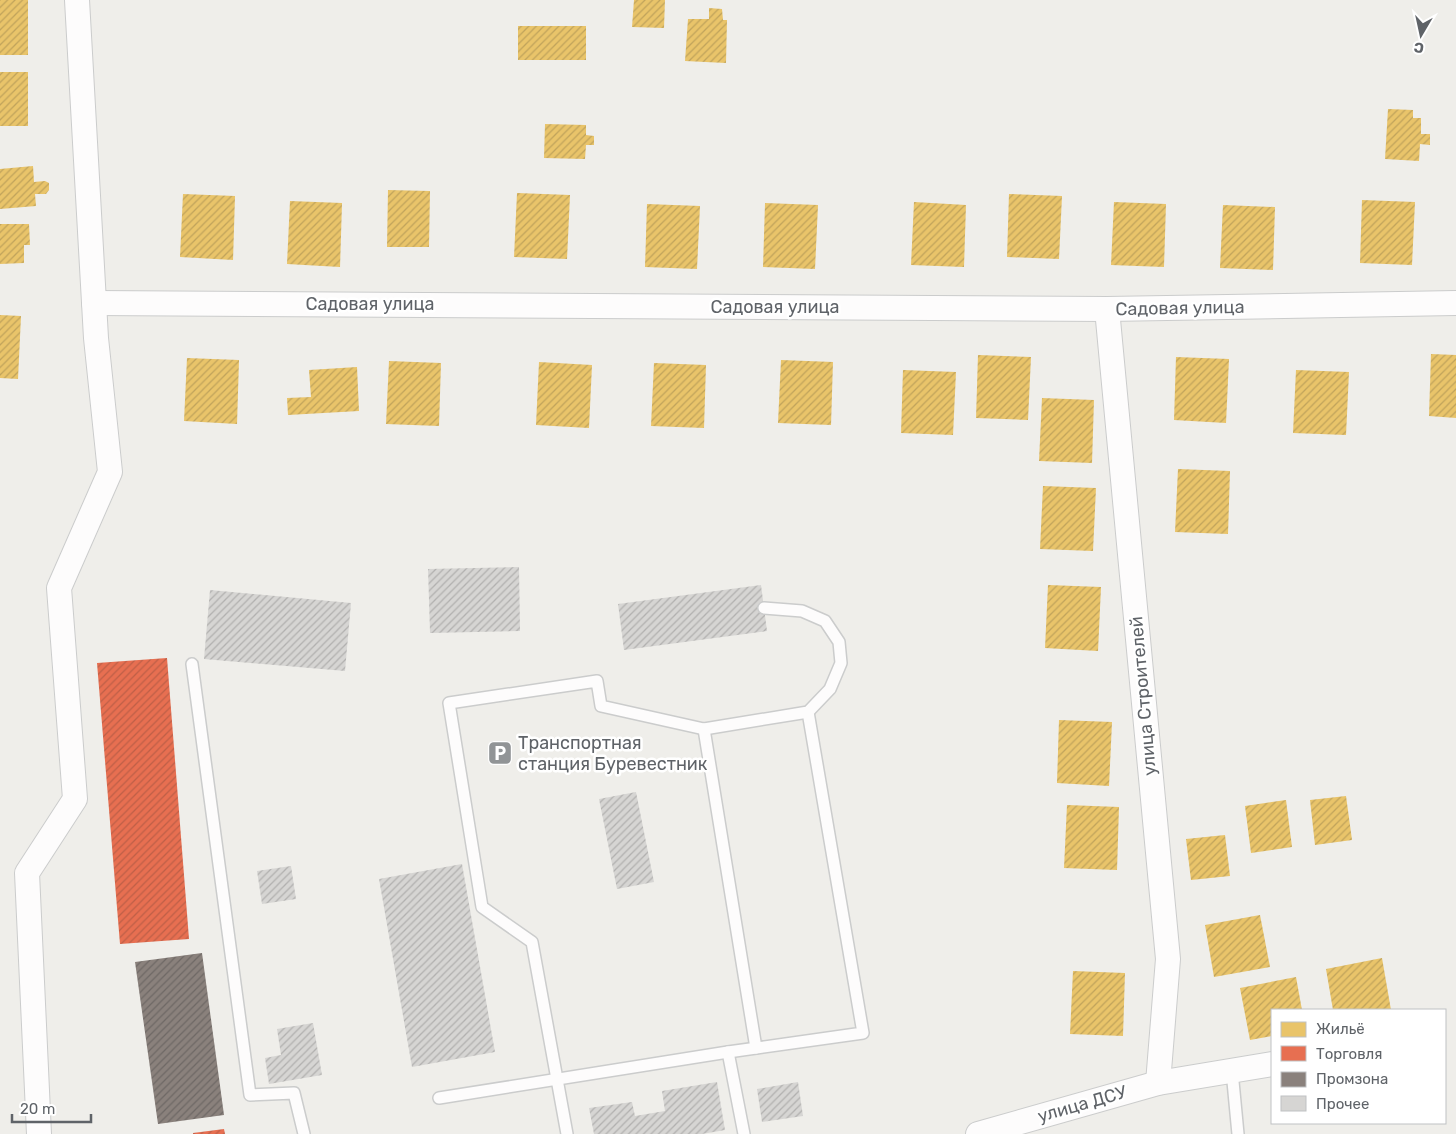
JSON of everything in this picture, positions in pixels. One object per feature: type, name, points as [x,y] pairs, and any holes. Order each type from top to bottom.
[{"type":"street","points":[[39,1134],[27,873],[75,799],[59,588],[110,472],[96,338],[77,0]]},
{"type":"street","name":"Садовая улица","points":[[94,302],[1107,309],[1456,303]]},
{"type":"street","name":"улица Строителей","points":[[1107,309],[1168,959],[1158,1083]]},
{"type":"street","name":"улица ДСУ","points":[[978,1134],[1158,1083],[1271,1064]]},
{"type":"lane","points":[[567,1134],[532,942],[482,907],[449,703],[597,682],[601,706],[704,729],[808,712],[830,689],[841,663],[839,642],[825,621],[802,611],[764,608]]},
{"type":"lane","points":[[192,664],[250,1095],[294,1093],[304,1134]]},
{"type":"lane","points":[[439,1098],[864,1032],[808,712]]},
{"type":"lane","points":[[704,729],[756,1048]]},
{"type":"lane","points":[[728,1052],[744,1134]]},
{"type":"lane","points":[[1232,1070],[1238,1134]]},
{"type":"building: Жильё","points":[[0,0],[28,0],[28,55],[0,55]]},
{"type":"building: Жильё","points":[[634,0],[665,0],[664,28],[632,27]]},
{"type":"building: Жильё","points":[[709,8],[722,9],[723,20],[727,20],[726,63],[685,61],[688,19],[709,19]]},
{"type":"building: Жильё","points":[[518,26],[586,26],[586,60],[518,60]]},
{"type":"building: Жильё","points":[[0,72],[28,72],[28,126],[0,126]]},
{"type":"building: Жильё","points":[[1388,109],[1413,110],[1413,118],[1421,118],[1421,134],[1430,134],[1430,145],[1420,144],[1419,161],[1385,159]]},
{"type":"building: Жильё","points":[[545,124],[586,125],[586,135],[594,136],[594,145],[586,145],[585,159],[544,158]]},
{"type":"building: Жильё","points":[[33,166],[34,182],[45,181],[49,183],[49,190],[46,194],[35,194],[36,206],[0,209],[0,169]]},
{"type":"building: Жильё","points":[[388,190],[430,191],[429,247],[387,247]]},
{"type":"building: Жильё","points":[[517,193],[570,195],[567,259],[514,257]]},
{"type":"building: Жильё","points":[[183,194],[235,196],[233,260],[180,257]]},
{"type":"building: Жильё","points":[[1009,194],[1062,196],[1059,259],[1007,257]]},
{"type":"building: Жильё","points":[[1362,200],[1415,202],[1412,265],[1360,263]]},
{"type":"building: Жильё","points":[[290,201],[342,203],[340,267],[287,264]]},
{"type":"building: Жильё","points":[[914,202],[966,205],[964,267],[911,265]]},
{"type":"building: Жильё","points":[[1114,202],[1166,204],[1164,267],[1111,265]]},
{"type":"building: Жильё","points":[[765,203],[818,205],[815,269],[763,267]]},
{"type":"building: Жильё","points":[[647,204],[700,206],[697,269],[645,267]]},
{"type":"building: Жильё","points":[[1223,205],[1275,207],[1273,270],[1220,268]]},
{"type":"building: Жильё","points":[[0,224],[29,224],[30,245],[24,245],[24,263],[0,264]]},
{"type":"building: Жильё","points":[[0,315],[21,316],[18,379],[0,378]]},
{"type":"building: Жильё","points":[[1431,354],[1456,355],[1456,418],[1429,416]]},
{"type":"building: Жильё","points":[[978,355],[1031,357],[1028,420],[976,418]]},
{"type":"building: Жильё","points":[[1176,357],[1229,359],[1226,423],[1174,420]]},
{"type":"building: Жильё","points":[[187,358],[239,360],[237,424],[184,421]]},
{"type":"building: Жильё","points":[[781,360],[833,362],[831,425],[778,423]]},
{"type":"building: Жильё","points":[[389,361],[441,363],[439,426],[386,424]]},
{"type":"building: Жильё","points":[[539,362],[592,365],[589,428],[536,425]]},
{"type":"building: Жильё","points":[[654,363],[706,365],[704,428],[651,426]]},
{"type":"building: Жильё","points":[[357,367],[359,411],[288,415],[287,398],[311,397],[309,370]]},
{"type":"building: Жильё","points":[[903,370],[956,372],[953,435],[901,433]]},
{"type":"building: Жильё","points":[[1296,370],[1349,372],[1346,435],[1293,433]]},
{"type":"building: Жильё","points":[[1042,398],[1094,400],[1092,463],[1039,461]]},
{"type":"building: Жильё","points":[[1178,469],[1230,471],[1228,534],[1175,532]]},
{"type":"building: Жильё","points":[[1043,486],[1096,488],[1093,551],[1040,549]]},
{"type":"building: Жильё","points":[[1048,585],[1101,587],[1098,651],[1045,648]]},
{"type":"building: Жильё","points":[[1059,720],[1112,722],[1109,786],[1057,783]]},
{"type":"building: Жильё","points":[[1346,796],[1352,840],[1315,845],[1310,800]]},
{"type":"building: Жильё","points":[[1286,800],[1292,847],[1251,853],[1245,806]]},
{"type":"building: Жильё","points":[[1067,805],[1119,807],[1117,870],[1064,868]]},
{"type":"building: Жильё","points":[[1225,835],[1230,876],[1191,880],[1186,839]]},
{"type":"building: Жильё","points":[[1260,915],[1270,967],[1214,977],[1205,925]]},
{"type":"building: Жильё","points":[[1382,958],[1391,1009],[1333,1009],[1326,969]]},
{"type":"building: Жильё","points":[[1073,971],[1125,973],[1123,1036],[1070,1034]]},
{"type":"building: Жильё","points":[[1296,977],[1302,1009],[1271,1009],[1271,1036],[1250,1040],[1240,988]]},
{"type":"building: Торговля","points":[[167,658],[189,939],[120,944],[97,663]]},
{"type":"building: Торговля","points":[[224,1129],[225,1134],[193,1134],[193,1133]]},
{"type":"building: Промзона","points":[[202,953],[224,1115],[158,1124],[135,962]]},
{"type":"building: Прочее","points":[[519,567],[520,631],[430,633],[428,569]]},
{"type":"building: Прочее","points":[[761,585],[767,631],[624,650],[618,604]]},
{"type":"building: Прочее","points":[[210,590],[351,603],[345,671],[204,659]]},
{"type":"building: Прочее","points":[[636,792],[654,882],[617,889],[599,799]]},
{"type":"building: Прочее","points":[[462,864],[495,1052],[412,1067],[379,879]]},
{"type":"building: Прочее","points":[[291,866],[296,899],[262,904],[257,871]]},
{"type":"building: Прочее","points":[[313,1023],[322,1075],[269,1084],[265,1058],[281,1055],[277,1029]]},
{"type":"building: Прочее","points":[[717,1082],[725,1130],[702,1134],[594,1134],[589,1108],[632,1102],[635,1116],[665,1111],[662,1091]]},
{"type":"building: Прочее","points":[[798,1082],[803,1116],[762,1122],[757,1089]]},
{"type":"place","name":"Транспортная станция Буревестник","points":[[500,753]]}]
